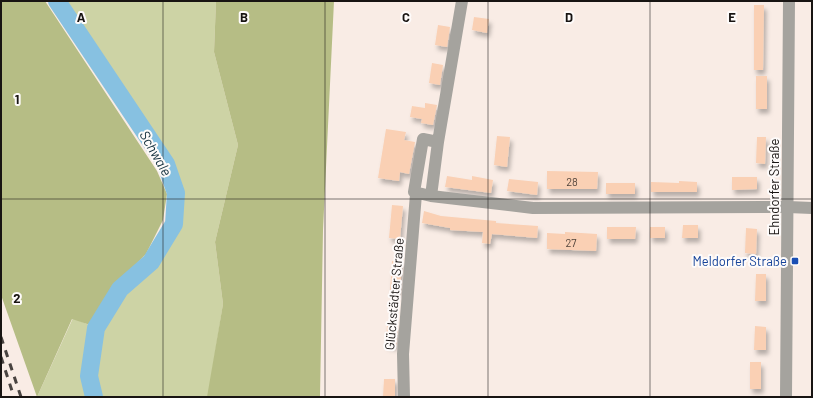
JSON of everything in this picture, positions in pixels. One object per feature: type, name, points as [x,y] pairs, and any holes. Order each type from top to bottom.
[{"type":"street","points":[[431,196],[438,142],[462,1]]},
{"type":"street","name":"Ehndorfer Straße","points":[[786,397],[789,1]]},
{"type":"street","name":"Glückstädter Straße","points":[[404,397],[403,354],[416,194],[414,192],[423,139],[438,142]]},
{"type":"street","points":[[416,194],[533,208],[812,208]]},
{"type":"green space","points":[[1,1],[45,1],[157,171],[167,194],[163,220],[146,254],[116,285],[90,325],[72,319],[37,397],[1,295]]},
{"type":"green space","points":[[57,1],[216,1],[214,52],[238,145],[215,242],[223,304],[208,397],[37,397],[73,318],[96,328],[120,289],[151,262],[174,224],[176,193],[166,164]]},
{"type":"green space","points":[[216,1],[334,1],[323,230],[320,397],[207,397],[223,304],[215,242],[238,145],[214,52]]},
{"type":"building","points":[[754,5],[764,5],[763,70],[754,70]]},
{"type":"building","points":[[474,17],[489,19],[487,33],[472,30]]},
{"type":"building","points":[[438,25],[450,27],[447,47],[435,45]]},
{"type":"building","points":[[432,63],[443,65],[440,85],[429,83]]},
{"type":"building","points":[[756,76],[767,76],[767,109],[756,109]]},
{"type":"building","points":[[425,103],[437,105],[433,125],[421,123],[422,119],[410,117],[412,106],[425,108]]},
{"type":"building","points":[[386,129],[406,132],[404,140],[415,142],[409,174],[400,172],[399,181],[378,178]]},
{"type":"building","points":[[497,136],[510,137],[507,167],[494,165]]},
{"type":"building","points":[[757,137],[766,137],[765,164],[756,163]]},
{"type":"building","points":[[547,171],[598,172],[597,189],[547,189]]},
{"type":"building","points":[[447,176],[472,180],[472,176],[493,180],[491,193],[445,187]]},
{"type":"building","points":[[732,177],[757,177],[757,189],[732,190]]},
{"type":"building","points":[[509,179],[538,182],[537,195],[507,191]]},
{"type":"building","points":[[679,181],[697,182],[697,192],[651,192],[651,182],[679,183]]},
{"type":"building","points":[[606,183],[635,183],[635,194],[606,194]]},
{"type":"building","points":[[392,205],[403,206],[400,239],[389,238]]},
{"type":"building","points":[[424,211],[441,216],[496,221],[496,223],[538,226],[537,238],[492,234],[490,244],[482,243],[483,232],[450,230],[450,228],[422,223]]},
{"type":"building","points":[[683,225],[698,225],[698,238],[682,238]]},
{"type":"building","points":[[607,227],[636,227],[635,239],[607,239]]},
{"type":"building","points":[[650,227],[665,227],[665,238],[650,238]]},
{"type":"building","points":[[746,228],[757,229],[756,254],[745,253]]},
{"type":"building","points":[[565,232],[597,234],[596,251],[547,249],[547,233],[565,234]]},
{"type":"building","points":[[392,261],[402,262],[400,292],[390,292]]},
{"type":"building","points":[[756,274],[766,274],[766,301],[755,301]]},
{"type":"building","points":[[387,325],[398,325],[396,346],[386,345]]},
{"type":"building","points":[[755,326],[766,327],[766,350],[754,350]]},
{"type":"building","points":[[750,362],[761,362],[761,389],[750,389]]},
{"type":"building","points":[[384,379],[395,379],[395,397],[383,397]]},
{"type":"waterway","name":"Schwale","points":[[57,1],[166,164],[176,193],[174,224],[151,262],[120,289],[96,328],[89,376],[94,397]]},
{"type":"railway","points":[[1,337],[21,397]]},
{"type":"railway","points":[[1,357],[14,397]]},
{"type":"place","name":"Meldorfer Straße","points":[[795,261]]}]
